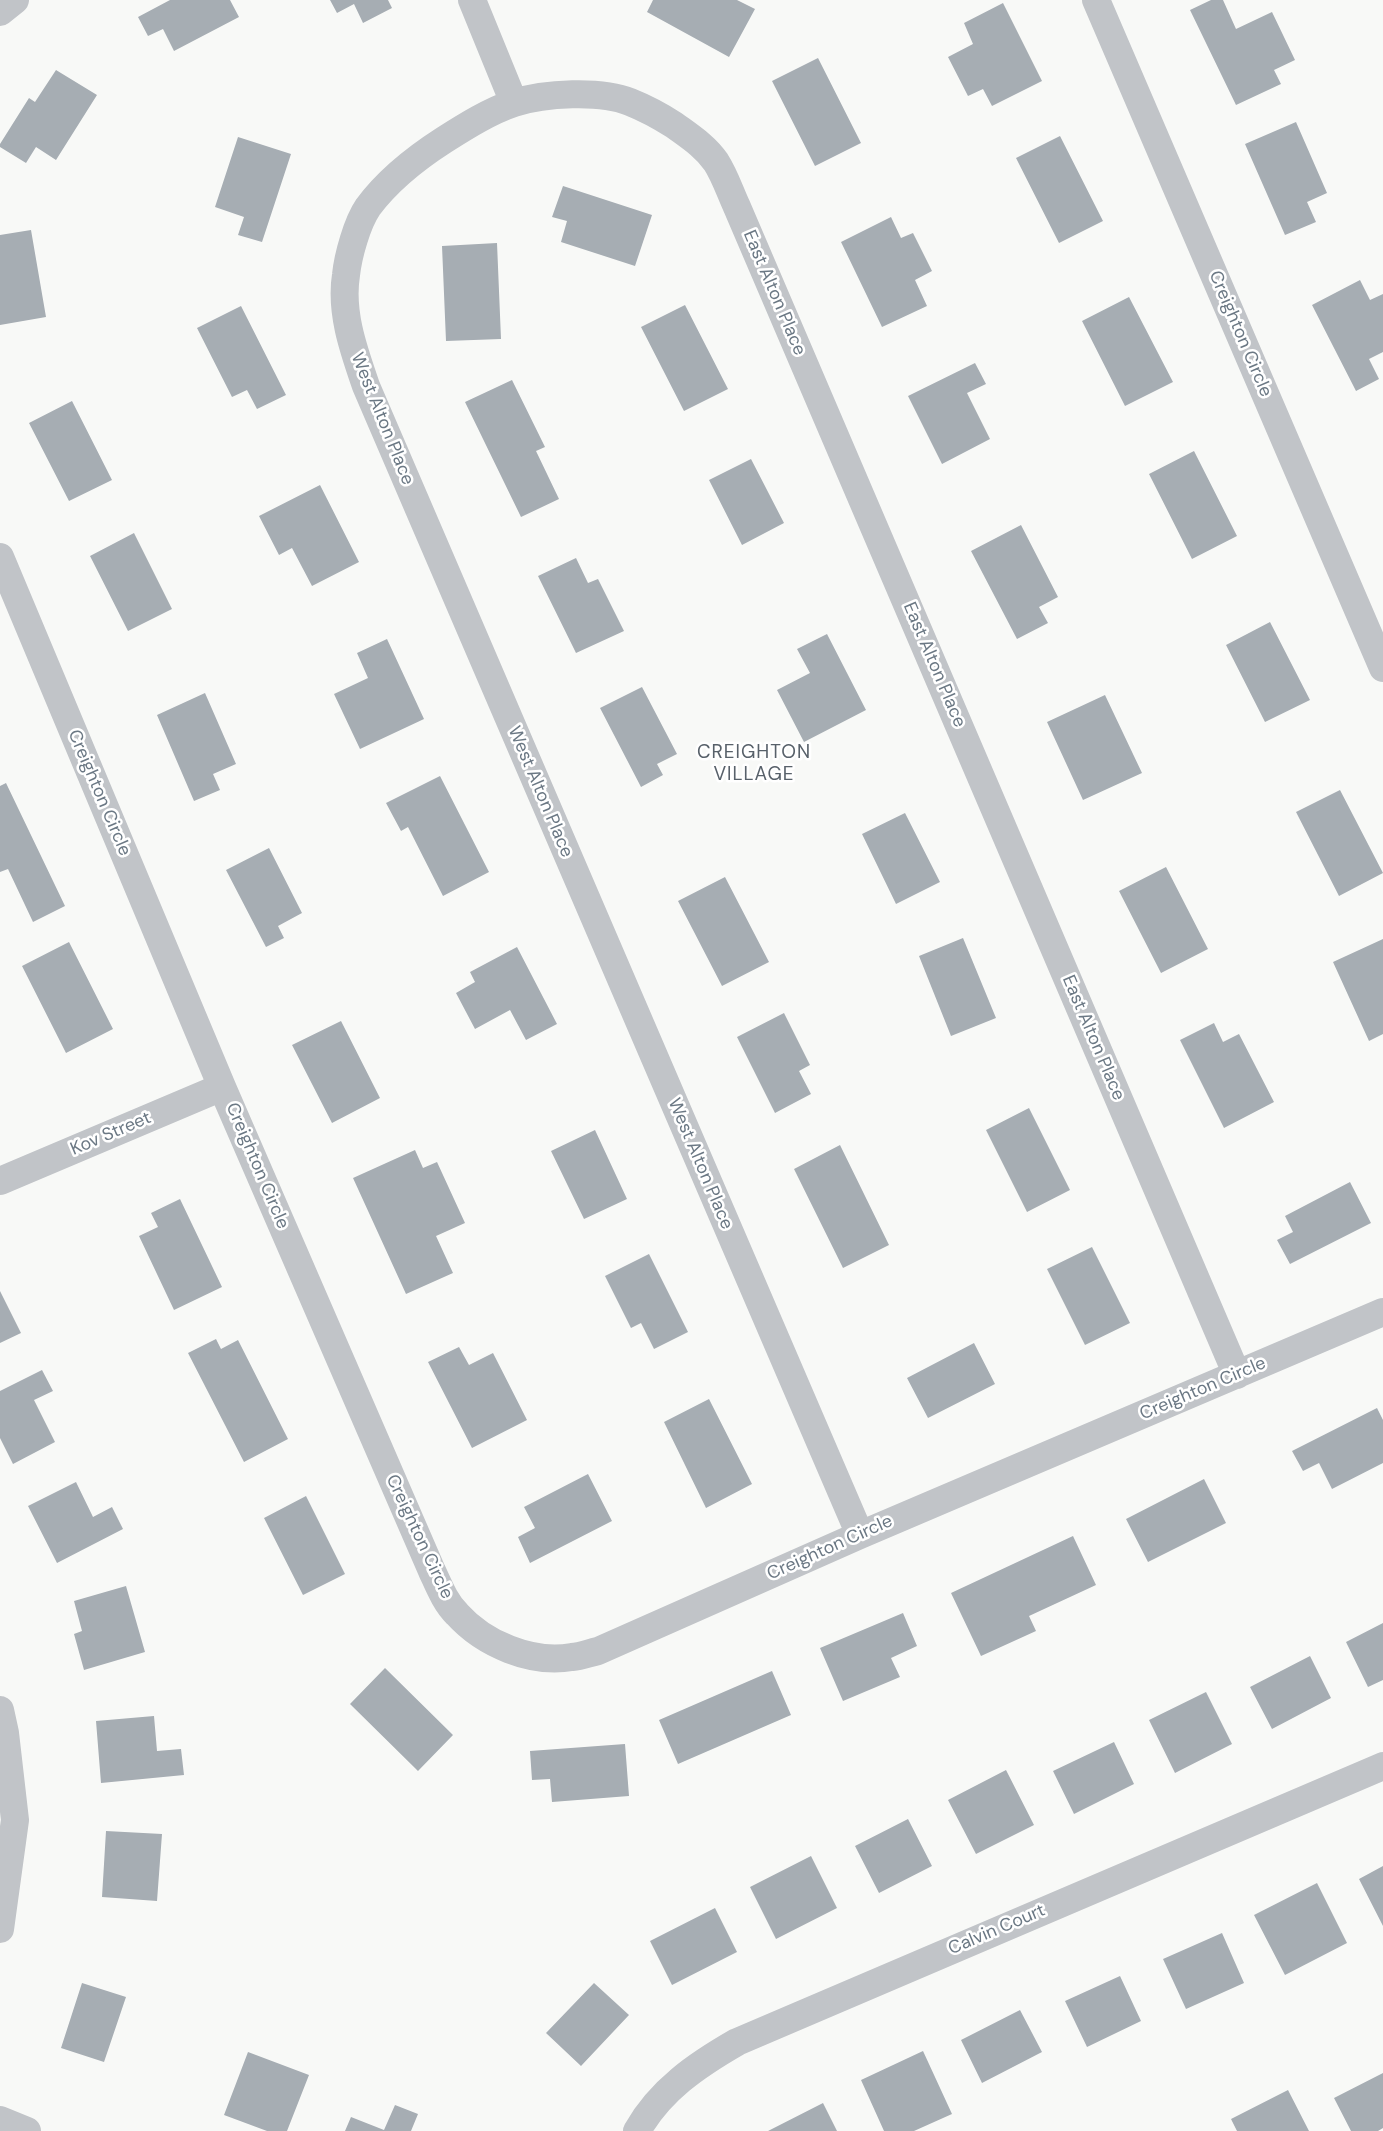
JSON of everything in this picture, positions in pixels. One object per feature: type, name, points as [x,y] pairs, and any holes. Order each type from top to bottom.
[{"type":"street","points":[[0,12],[15,0]]},
{"type":"street","points":[[472,0],[514,103]]},
{"type":"street","name":"Creighton Circle","points":[[1096,0],[1383,668]]},
{"type":"street","name":"East Alton Place","points":[[514,103],[547,96],[592,95],[628,101],[664,119],[696,140],[716,162],[745,225],[1237,1375]]},
{"type":"street","name":"West Alton Place","points":[[514,103],[467,126],[428,150],[395,177],[367,208],[354,240],[345,276],[345,314],[366,386],[860,1535]]},
{"type":"street","name":"Creighton Circle","points":[[0,557],[222,1087],[442,1595],[472,1629],[490,1641],[527,1655],[571,1658],[598,1650],[860,1535],[1383,1312]]},
{"type":"street","name":"Kov Street","points":[[0,1181],[222,1087]]},
{"type":"street","points":[[0,1710],[6,1733],[15,1820],[0,1929]]},
{"type":"street","name":"Calvin Court","points":[[637,2131],[644,2119],[671,2086],[705,2061],[737,2042],[1383,1766]]},
{"type":"street","points":[[0,2120],[27,2131]]},
{"type":"building","points":[[170,0],[230,0],[239,17],[174,51],[163,29],[148,36],[138,17]]},
{"type":"building","points":[[330,0],[388,0],[392,8],[363,23],[354,4],[337,13]]},
{"type":"building","points":[[653,0],[737,0],[755,9],[729,57],[647,12]]},
{"type":"building","points":[[1211,0],[1223,0],[1236,29],[1272,12],[1295,60],[1274,70],[1281,84],[1236,105],[1190,10]]},
{"type":"building","points":[[1003,3],[1042,81],[992,106],[983,89],[968,96],[948,57],[973,44],[964,23]]},
{"type":"building","points":[[818,58],[861,143],[815,166],[772,81]]},
{"type":"building","points":[[56,70],[97,95],[56,160],[36,147],[26,163],[0,147],[0,144],[29,98],[35,102]]},
{"type":"building","points":[[1296,122],[1327,193],[1307,202],[1316,222],[1285,235],[1245,144]]},
{"type":"building","points":[[1060,136],[1103,221],[1059,243],[1016,158]]},
{"type":"building","points":[[238,137],[291,154],[262,242],[238,235],[244,217],[215,207]]},
{"type":"building","points":[[563,186],[652,215],[635,266],[561,242],[567,221],[552,217]]},
{"type":"building","points":[[891,217],[901,238],[913,233],[932,271],[915,280],[927,306],[882,327],[841,242]]},
{"type":"building","points":[[31,230],[46,317],[0,325],[0,235]]},
{"type":"building","points":[[497,243],[501,339],[446,341],[442,246]]},
{"type":"building","points":[[1360,280],[1370,300],[1383,294],[1383,352],[1369,359],[1379,379],[1356,391],[1312,305]]},
{"type":"building","points":[[1129,297],[1173,382],[1125,406],[1082,321]]},
{"type":"building","points":[[685,305],[728,389],[684,411],[641,327]]},
{"type":"building","points":[[241,306],[286,395],[257,409],[247,390],[232,397],[197,328]]},
{"type":"building","points":[[975,363],[986,384],[967,393],[990,439],[942,464],[908,396]]},
{"type":"building","points":[[512,380],[545,447],[536,451],[559,499],[521,517],[465,402]]},
{"type":"building","points":[[72,401],[112,480],[69,501],[29,423]]},
{"type":"building","points":[[1194,451],[1237,536],[1192,559],[1149,474]]},
{"type":"building","points":[[751,459],[784,523],[742,545],[709,480]]},
{"type":"building","points":[[320,485],[359,562],[312,586],[292,548],[279,555],[259,516]]},
{"type":"building","points":[[1021,525],[1058,597],[1039,607],[1048,623],[1017,639],[971,551]]},
{"type":"building","points":[[134,533],[172,609],[128,631],[90,556]]},
{"type":"building","points":[[576,558],[588,583],[598,579],[624,631],[576,653],[538,576]]},
{"type":"building","points":[[1270,622],[1310,700],[1265,722],[1226,645]]},
{"type":"building","points":[[827,634],[866,710],[804,742],[777,690],[810,673],[797,649]]},
{"type":"building","points":[[387,639],[424,719],[360,749],[334,694],[368,678],[357,653]]},
{"type":"building","points":[[642,687],[677,754],[657,764],[663,775],[641,787],[600,708]]},
{"type":"building","points":[[205,693],[236,764],[213,774],[220,790],[194,801],[157,715]]},
{"type":"building","points":[[1105,695],[1142,773],[1083,800],[1047,722]]},
{"type":"building","points":[[440,776],[489,872],[443,896],[408,827],[401,831],[386,803]]},
{"type":"building","points":[[6,783],[65,906],[33,922],[8,869],[0,872],[0,786]]},
{"type":"building","points":[[1340,790],[1383,873],[1339,896],[1296,812]]},
{"type":"building","points":[[905,813],[940,882],[896,904],[862,834]]},
{"type":"building","points":[[269,848],[302,913],[278,926],[284,938],[266,947],[226,870]]},
{"type":"building","points":[[1166,867],[1208,949],[1161,973],[1119,891]]},
{"type":"building","points":[[725,877],[769,962],[722,986],[678,901]]},
{"type":"building","points":[[963,938],[996,1018],[951,1036],[919,956]]},
{"type":"building","points":[[1383,939],[1383,1034],[1369,1041],[1333,962]]},
{"type":"building","points":[[69,942],[113,1029],[66,1053],[22,966]]},
{"type":"building","points":[[517,947],[557,1024],[526,1040],[510,1010],[475,1029],[456,993],[475,982],[470,972]]},
{"type":"building","points":[[784,1013],[810,1065],[799,1071],[811,1094],[775,1113],[737,1037]]},
{"type":"building","points":[[341,1021],[380,1098],[332,1123],[292,1045]]},
{"type":"building","points":[[1214,1023],[1223,1042],[1239,1034],[1274,1102],[1224,1128],[1180,1040]]},
{"type":"building","points":[[1029,1108],[1070,1190],[1027,1212],[986,1130]]},
{"type":"building","points":[[595,1130],[627,1199],[584,1219],[551,1151]]},
{"type":"building","points":[[840,1145],[889,1245],[843,1268],[794,1169]]},
{"type":"building","points":[[415,1150],[423,1168],[437,1162],[465,1223],[436,1236],[453,1273],[406,1294],[353,1178]]},
{"type":"building","points":[[1350,1182],[1371,1223],[1290,1264],[1277,1240],[1293,1232],[1285,1216]]},
{"type":"building","points":[[180,1199],[222,1287],[174,1310],[139,1236],[158,1227],[151,1213]]},
{"type":"building","points":[[1092,1247],[1130,1323],[1085,1345],[1047,1269]]},
{"type":"building","points":[[649,1254],[688,1332],[654,1349],[641,1323],[631,1328],[605,1276]]},
{"type":"building","points":[[0,1291],[21,1333],[0,1343]]},
{"type":"building","points":[[216,1339],[221,1349],[238,1340],[288,1439],[244,1462],[188,1353]]},
{"type":"building","points":[[974,1343],[995,1384],[928,1418],[907,1378]]},
{"type":"building","points":[[459,1347],[469,1365],[493,1353],[527,1420],[472,1448],[428,1362]]},
{"type":"building","points":[[42,1370],[53,1391],[34,1400],[55,1442],[13,1464],[0,1438],[0,1391]]},
{"type":"building","points":[[709,1399],[752,1484],[706,1508],[664,1422]]},
{"type":"building","points":[[1377,1408],[1383,1420],[1383,1463],[1332,1489],[1319,1463],[1303,1471],[1292,1451]]},
{"type":"building","points":[[588,1474],[612,1521],[530,1563],[518,1537],[535,1528],[524,1507]]},
{"type":"building","points":[[1204,1479],[1226,1523],[1148,1562],[1126,1519]]},
{"type":"building","points":[[76,1482],[93,1517],[112,1507],[123,1529],[57,1563],[28,1506]]},
{"type":"building","points":[[306,1496],[345,1574],[303,1595],[264,1518]]},
{"type":"building","points":[[1073,1536],[1096,1585],[1029,1616],[1036,1631],[981,1656],[951,1593]]},
{"type":"building","points":[[126,1586],[145,1652],[84,1670],[74,1634],[82,1631],[74,1601]]},
{"type":"building","points":[[903,1613],[917,1646],[891,1658],[900,1677],[843,1701],[820,1648]]},
{"type":"building","points":[[1383,1623],[1383,1680],[1368,1687],[1346,1642]]},
{"type":"building","points":[[1310,1656],[1331,1698],[1272,1729],[1250,1687]]},
{"type":"building","points":[[385,1668],[453,1735],[418,1771],[350,1704]]},
{"type":"building","points":[[772,1671],[791,1715],[678,1764],[659,1720]]},
{"type":"building","points":[[1206,1692],[1232,1744],[1175,1773],[1149,1720]]},
{"type":"building","points":[[154,1716],[157,1751],[181,1749],[184,1775],[101,1783],[96,1721]]},
{"type":"building","points":[[1114,1742],[1134,1784],[1074,1814],[1053,1771]]},
{"type":"building","points":[[625,1744],[629,1796],[552,1802],[550,1779],[532,1780],[530,1751]]},
{"type":"building","points":[[1006,1770],[1034,1825],[976,1854],[948,1800]]},
{"type":"building","points":[[908,1819],[932,1866],[879,1893],[855,1846]]},
{"type":"building","points":[[106,1831],[162,1834],[157,1901],[102,1897]]},
{"type":"building","points":[[811,1856],[837,1908],[776,1939],[750,1887]]},
{"type":"building","points":[[1383,1866],[1383,1926],[1359,1879]]},
{"type":"building","points":[[1317,1883],[1347,1943],[1285,1975],[1254,1915]]},
{"type":"building","points":[[715,1908],[737,1952],[672,1985],[650,1941]]},
{"type":"building","points":[[1222,1933],[1244,1983],[1186,2009],[1163,1959]]},
{"type":"building","points":[[1120,1976],[1141,2021],[1087,2047],[1065,2001]]},
{"type":"building","points":[[82,1983],[126,1997],[104,2062],[61,2048]]},
{"type":"building","points":[[594,1983],[629,2015],[581,2066],[546,2033]]},
{"type":"building","points":[[1020,2010],[1042,2052],[982,2083],[961,2040]]},
{"type":"building","points":[[923,2051],[952,2114],[914,2131],[884,2131],[861,2080]]},
{"type":"building","points":[[248,2052],[309,2075],[287,2131],[267,2131],[224,2115]]},
{"type":"building","points":[[1383,2073],[1383,2128],[1378,2131],[1351,2131],[1334,2098]]},
{"type":"building","points":[[1288,2090],[1309,2131],[1237,2131],[1231,2119]]},
{"type":"building","points":[[823,2103],[837,2131],[768,2131]]},
{"type":"building","points":[[395,2105],[418,2114],[411,2131],[345,2131],[351,2117],[384,2130]]},
{"type":"district","name":"CREIGHTON VILLAGE","points":[[754,764]]}]
